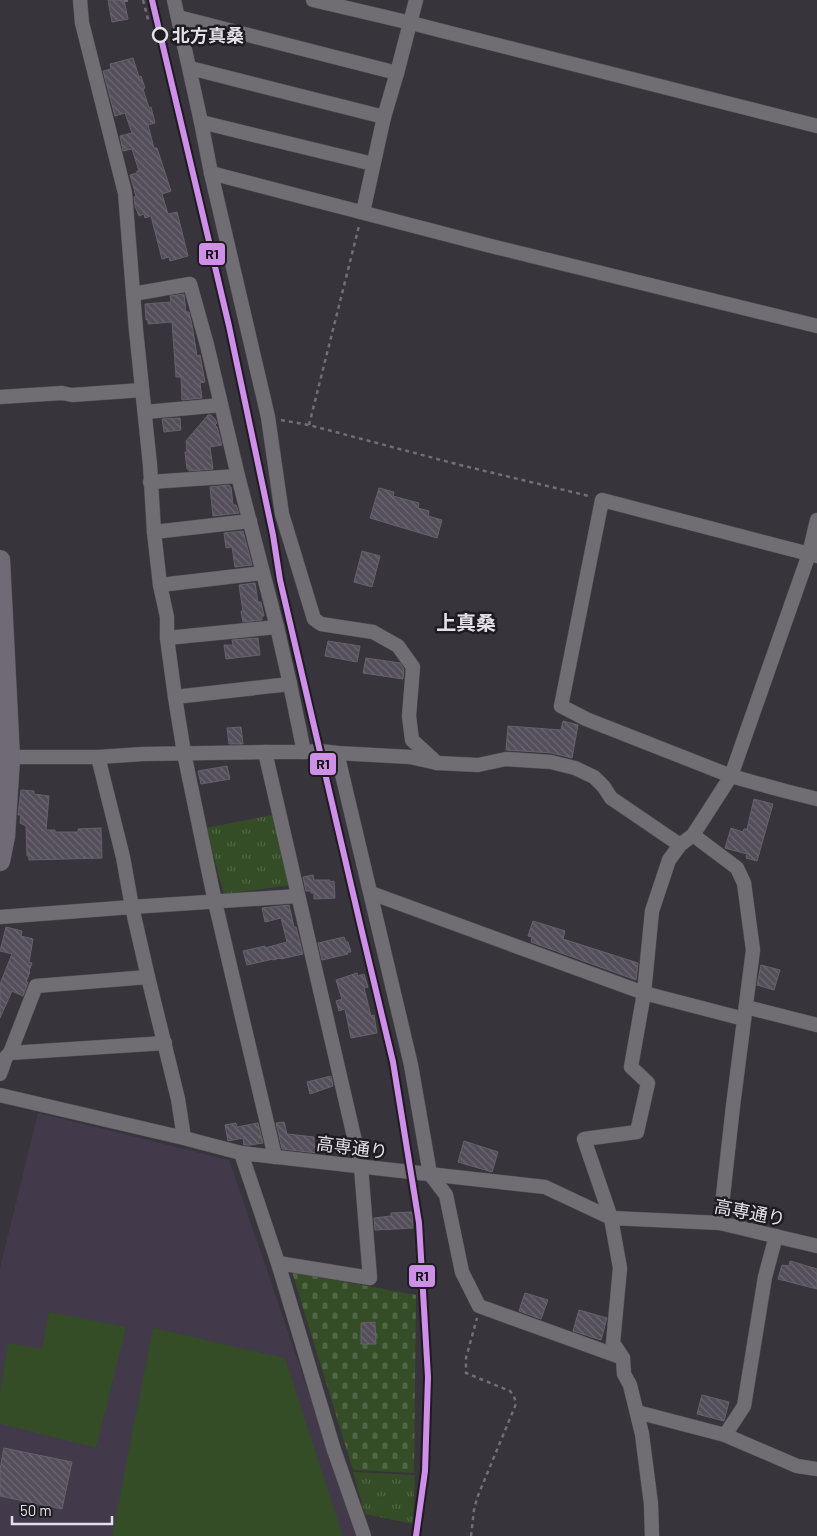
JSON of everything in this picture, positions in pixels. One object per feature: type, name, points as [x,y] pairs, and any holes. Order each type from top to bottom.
[{"type":"highway","points":[[0,560],[5,758],[5,836],[0,861]]},
{"type":"street","points":[[80,0],[82,23],[125,194],[132,294],[146,412],[154,532],[160,585],[167,617],[167,638],[174,698],[215,902],[275,1157]]},
{"type":"street","points":[[174,0],[211,173],[268,418],[282,514],[314,619],[321,624],[373,632],[398,646],[413,667],[409,716],[412,740],[436,763]]},
{"type":"street","points":[[313,0],[817,126]]},
{"type":"street","points":[[363,212],[384,117],[416,0]]},
{"type":"street","points":[[178,17],[397,73]]},
{"type":"street","points":[[190,68],[384,117]]},
{"type":"street","points":[[201,122],[373,164]]},
{"type":"street","points":[[211,173],[487,245],[817,326]]},
{"type":"street","points":[[132,294],[190,284],[277,627],[304,752]]},
{"type":"street","points":[[0,397],[62,393],[72,395],[142,390]]},
{"type":"street","points":[[146,412],[221,405]]},
{"type":"street","points":[[150,482],[238,476]]},
{"type":"street","points":[[813,555],[602,500],[561,706],[586,719],[731,776],[817,799]]},
{"type":"street","points":[[652,1536],[650,1496],[642,1434],[630,1385],[624,1374],[623,1358],[613,1343],[620,1268],[611,1218],[584,1139],[637,1132],[648,1084],[630,1067],[644,993],[652,911],[669,860],[680,845],[693,835],[731,776],[813,555],[817,520]]},
{"type":"street","points":[[154,532],[250,521]]},
{"type":"street","points":[[160,585],[263,573]]},
{"type":"street","points":[[167,638],[277,627]]},
{"type":"street","points":[[174,698],[290,684]]},
{"type":"street","points":[[5,758],[320,751],[410,757],[436,763],[478,765],[506,759],[551,762],[575,768],[594,777],[611,798],[680,845]]},
{"type":"street","points":[[265,752],[361,1167],[370,1278],[278,1263]]},
{"type":"street","points":[[337,753],[411,1065],[430,1174],[446,1195],[462,1272],[479,1306],[623,1358]]},
{"type":"street","points":[[98,757],[123,857],[148,977],[178,1099],[184,1138]]},
{"type":"street","points":[[693,835],[737,868],[744,883],[753,950],[720,1223]]},
{"type":"street","points":[[371,893],[644,993],[745,1013],[817,1024]]},
{"type":"street","points":[[0,917],[132,906],[298,896]]},
{"type":"street","points":[[0,1074],[36,986],[148,977]]},
{"type":"street","points":[[10,1053],[165,1043]]},
{"type":"street","name":"高専通り","points":[[0,1094],[241,1153],[544,1187],[611,1218],[720,1223],[817,1246]]},
{"type":"street","points":[[241,1153],[278,1263],[334,1450],[364,1536]]},
{"type":"street","points":[[725,1435],[744,1406],[765,1277],[776,1236]]},
{"type":"street","points":[[637,1412],[725,1435],[797,1466],[817,1470]]},
{"type":"path","points":[[124,2],[131,0]]},
{"type":"path","points":[[143,0],[149,23]]},
{"type":"path","points":[[309,425],[363,212]]},
{"type":"path","points":[[268,418],[309,425],[602,500]]},
{"type":"path","points":[[471,1536],[477,1498],[516,1404],[514,1396],[510,1391],[466,1374],[466,1358],[479,1306]]},
{"type":"shaded area","points":[[38,1113],[229,1160],[358,1536],[0,1536],[0,1268]]},
{"type":"green space","points":[[272,815],[292,885],[224,894],[206,828]]},
{"type":"green space","points":[[292,1272],[416,1295],[414,1473],[353,1470]]},
{"type":"green space","points":[[49,1312],[126,1327],[96,1448],[0,1424],[0,1393],[8,1343],[42,1349]]},
{"type":"green space","points":[[153,1328],[285,1358],[343,1536],[112,1536]]},
{"type":"green space","points":[[353,1472],[415,1475],[413,1524],[365,1514]]},
{"type":"building","points":[[108,0],[124,0],[128,19],[112,22]]},
{"type":"building","points":[[133,58],[139,77],[141,76],[145,88],[143,89],[149,108],[151,107],[155,123],[148,125],[154,148],[157,148],[171,191],[162,194],[168,214],[177,212],[188,256],[170,261],[169,257],[162,259],[151,216],[145,218],[144,214],[139,216],[135,206],[134,197],[136,196],[130,175],[139,171],[132,149],[123,151],[120,136],[132,133],[125,113],[115,116],[103,71],[111,69],[110,64]]},
{"type":"building","points":[[184,294],[186,312],[189,312],[197,356],[200,355],[205,382],[200,383],[202,398],[182,400],[181,377],[176,377],[172,322],[148,324],[145,304],[171,302],[170,296]]},
{"type":"building","points":[[208,415],[211,415],[217,423],[215,425],[222,445],[210,447],[213,469],[189,471],[187,469],[185,452],[187,452],[186,441]]},
{"type":"building","points":[[180,418],[181,430],[164,432],[162,419]]},
{"type":"building","points":[[229,485],[231,487],[233,505],[236,505],[239,513],[213,516],[210,487]]},
{"type":"building","points":[[379,488],[394,492],[393,496],[419,503],[418,508],[429,511],[428,516],[442,520],[437,538],[370,518]]},
{"type":"building","points":[[243,531],[252,565],[235,567],[232,547],[226,548],[224,533]]},
{"type":"building","points":[[362,551],[380,556],[372,587],[354,582]]},
{"type":"building","points":[[255,583],[258,602],[261,602],[264,616],[262,616],[262,620],[243,622],[239,585]]},
{"type":"building","points":[[258,638],[260,655],[226,659],[224,645],[233,645],[232,640]]},
{"type":"building","points":[[328,641],[360,646],[357,662],[325,656]]},
{"type":"building","points":[[366,658],[400,663],[404,669],[403,679],[363,673]]},
{"type":"building","points":[[563,721],[578,725],[572,758],[552,753],[506,750],[508,726],[561,730]]},
{"type":"building","points":[[241,727],[243,744],[229,744],[227,728]]},
{"type":"building","points":[[227,766],[230,779],[201,784],[198,771]]},
{"type":"building","points":[[21,790],[34,791],[34,794],[49,796],[46,830],[78,832],[78,829],[101,828],[102,858],[29,860],[29,856],[27,856],[26,826],[20,823],[21,815],[18,815]]},
{"type":"building","points":[[754,799],[773,804],[757,861],[746,858],[747,854],[725,848],[731,828],[743,832],[744,829],[747,829]]},
{"type":"building","points":[[313,875],[314,880],[334,881],[335,898],[314,899],[314,893],[306,891],[303,877]]},
{"type":"building","points":[[289,905],[303,954],[247,965],[243,951],[287,942],[281,918],[265,922],[262,908]]},
{"type":"building","points":[[533,921],[565,931],[563,939],[638,963],[636,980],[531,942],[532,937],[528,936]]},
{"type":"building","points":[[6,927],[22,931],[21,936],[33,939],[29,962],[32,963],[23,996],[12,991],[0,1018],[0,984],[12,954],[0,951]]},
{"type":"building","points":[[344,937],[346,942],[348,942],[351,952],[322,960],[318,943]]},
{"type":"building","points":[[761,965],[780,970],[774,990],[757,985]]},
{"type":"building","points":[[357,973],[358,976],[364,974],[368,987],[364,988],[371,1016],[374,1015],[377,1033],[351,1038],[345,1009],[339,1011],[336,1001],[342,999],[336,980]]},
{"type":"building","points":[[331,1076],[333,1086],[310,1094],[307,1082]]},
{"type":"building","points":[[284,1122],[287,1134],[314,1137],[314,1145],[318,1145],[317,1153],[282,1149],[276,1123]]},
{"type":"building","points":[[236,1123],[237,1127],[258,1123],[263,1143],[244,1145],[243,1138],[228,1141],[225,1125]]},
{"type":"building","points":[[464,1141],[498,1152],[492,1172],[458,1162]]},
{"type":"building","points":[[412,1212],[413,1228],[375,1230],[374,1218],[391,1216],[391,1213]]},
{"type":"building","points":[[790,1261],[817,1269],[817,1289],[778,1279],[782,1265],[789,1266]]},
{"type":"building","points":[[525,1293],[548,1300],[541,1319],[519,1311]]},
{"type":"building","points":[[579,1310],[607,1318],[601,1340],[573,1331]]},
{"type":"building","points":[[375,1322],[376,1344],[361,1344],[361,1323]]},
{"type":"building","points":[[702,1395],[729,1402],[724,1421],[697,1414]]},
{"type":"building","points":[[4,1448],[72,1462],[62,1509],[0,1496],[0,1469]]},
{"type":"transit line","name":"R1","points":[[152,0],[229,326],[273,535],[280,580],[393,1062],[419,1223],[428,1377],[425,1471],[416,1536]]},
{"type":"place","name":"北方真桑","points":[[160,35]]},
{"type":"district","name":"上真桑","points":[[466,622]]}]
